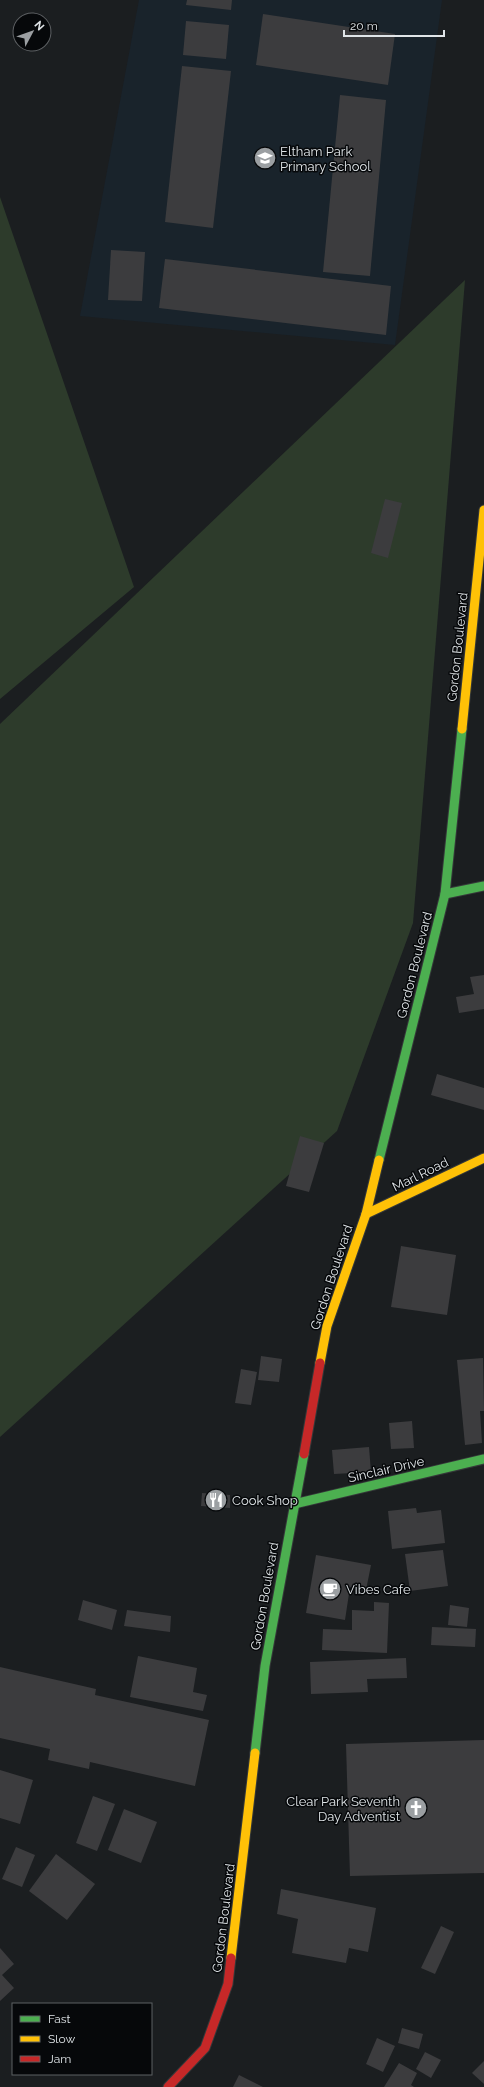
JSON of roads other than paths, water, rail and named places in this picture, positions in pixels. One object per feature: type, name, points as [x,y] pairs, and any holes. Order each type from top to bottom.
[{"type":"street","name":"Gordon Boulevard","points":[[168,2087],[205,2048],[228,1984],[265,1666],[327,1326],[366,1214],[445,894],[484,510]]},
{"type":"street","points":[[445,894],[484,886]]},
{"type":"street","name":"Marl Road","points":[[366,1214],[484,1158]]},
{"type":"street","name":"Sinclair Drive","points":[[294,1504],[484,1460]]},
{"type":"place","name":"Eltham Park Primary School","points":[[265,158]]},
{"type":"place","name":"Cook Shop","points":[[216,1500]]},
{"type":"place","name":"Vibes Cafe","points":[[330,1589]]},
{"type":"place","name":"Clear Park Seventh Day Adventist","points":[[416,1808]]}]
